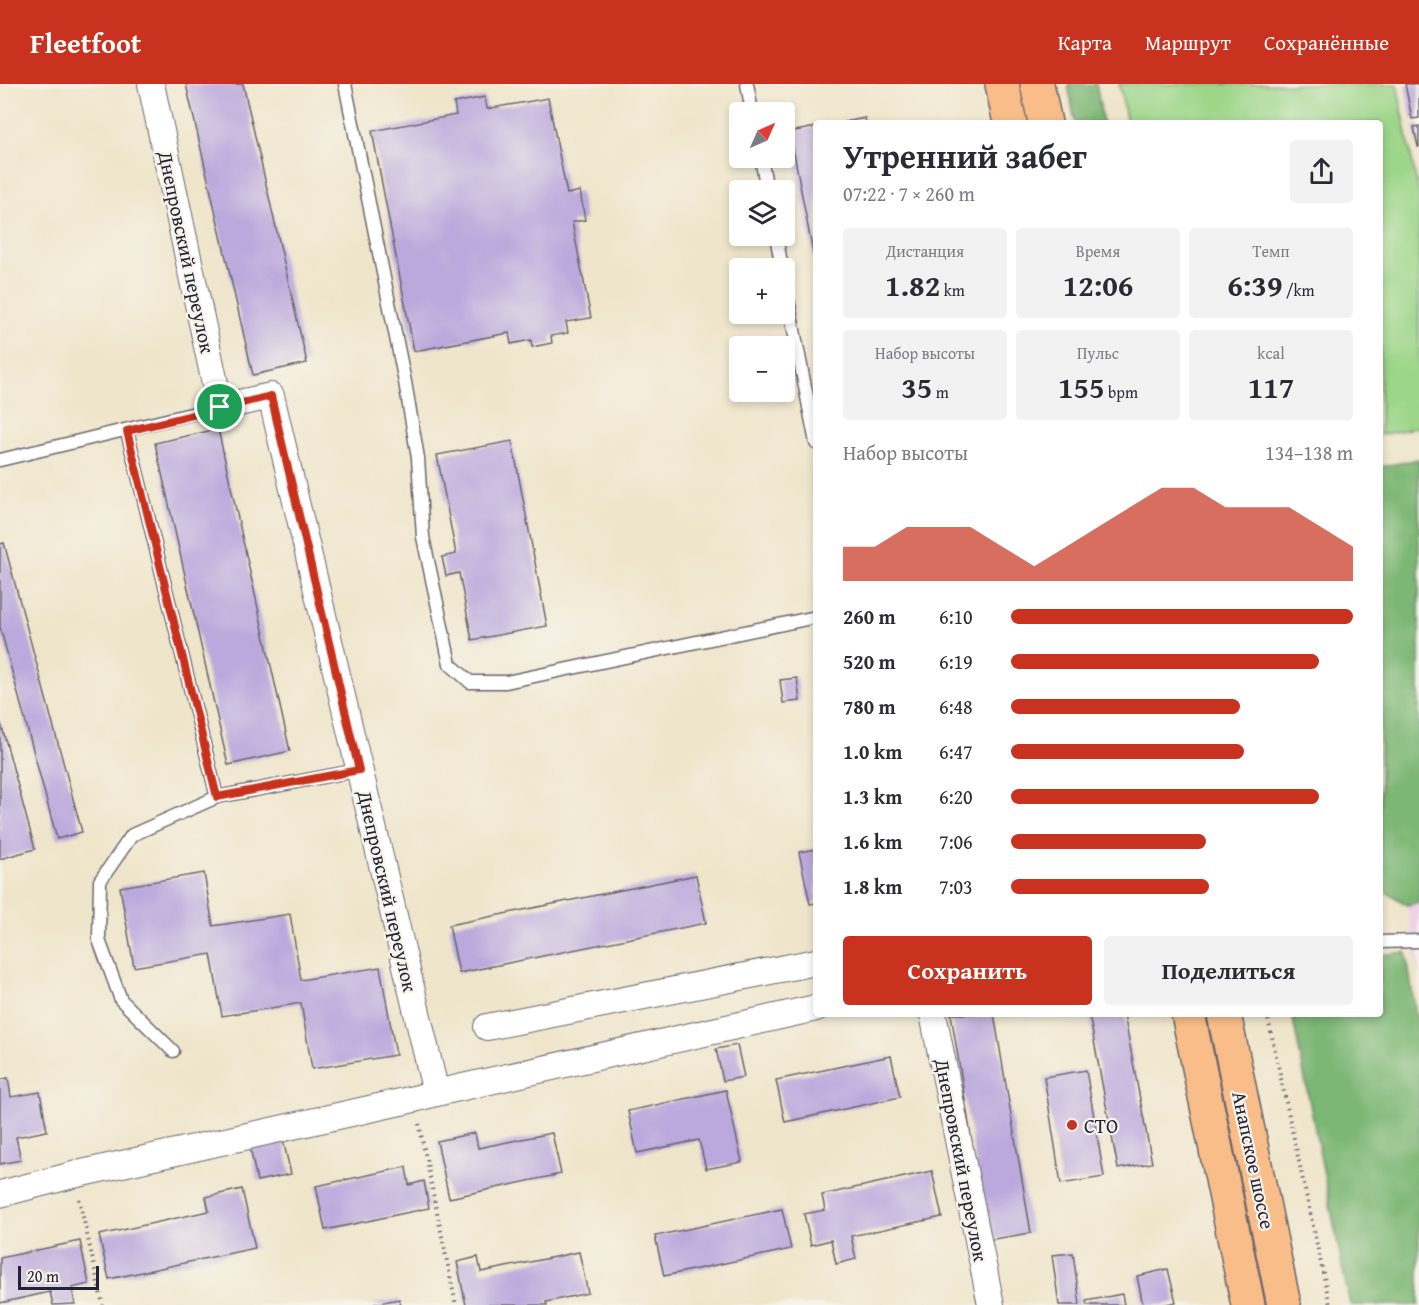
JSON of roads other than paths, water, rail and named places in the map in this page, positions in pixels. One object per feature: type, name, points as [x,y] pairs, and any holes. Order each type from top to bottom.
[{"type":"highway","points":[[1002,84],[1009,120]]},
{"type":"highway","points":[[1037,84],[1043,120]]},
{"type":"highway","name":"Анапское шоссе","points":[[1189,1017],[1248,1305]]},
{"type":"highway","name":"Анапское шоссе","points":[[1225,1017],[1284,1305]]},
{"type":"street","name":"Днепровский переулок","points":[[151,84],[220,407],[271,396],[359,770],[425,1096]]},
{"type":"street","points":[[487,1027],[813,963]]},
{"type":"street","points":[[0,1194],[73,1175],[813,1009]]},
{"type":"street","name":"Днепровский переулок","points":[[934,1017],[987,1302]]},
{"type":"lane","points":[[345,84],[405,382],[418,458],[423,537],[450,664],[470,682],[506,682],[813,618]]},
{"type":"lane","points":[[747,84],[750,102]]},
{"type":"lane","points":[[793,324],[813,428]]},
{"type":"lane","points":[[0,460],[220,407]]},
{"type":"lane","points":[[127,431],[217,797]]},
{"type":"lane","points":[[173,1052],[121,1000],[99,940],[100,881],[132,835],[217,797],[359,770]]},
{"type":"lane","points":[[1383,942],[1419,941]]},
{"type":"place","name":"СТО","points":[[1072,1125]]}]
